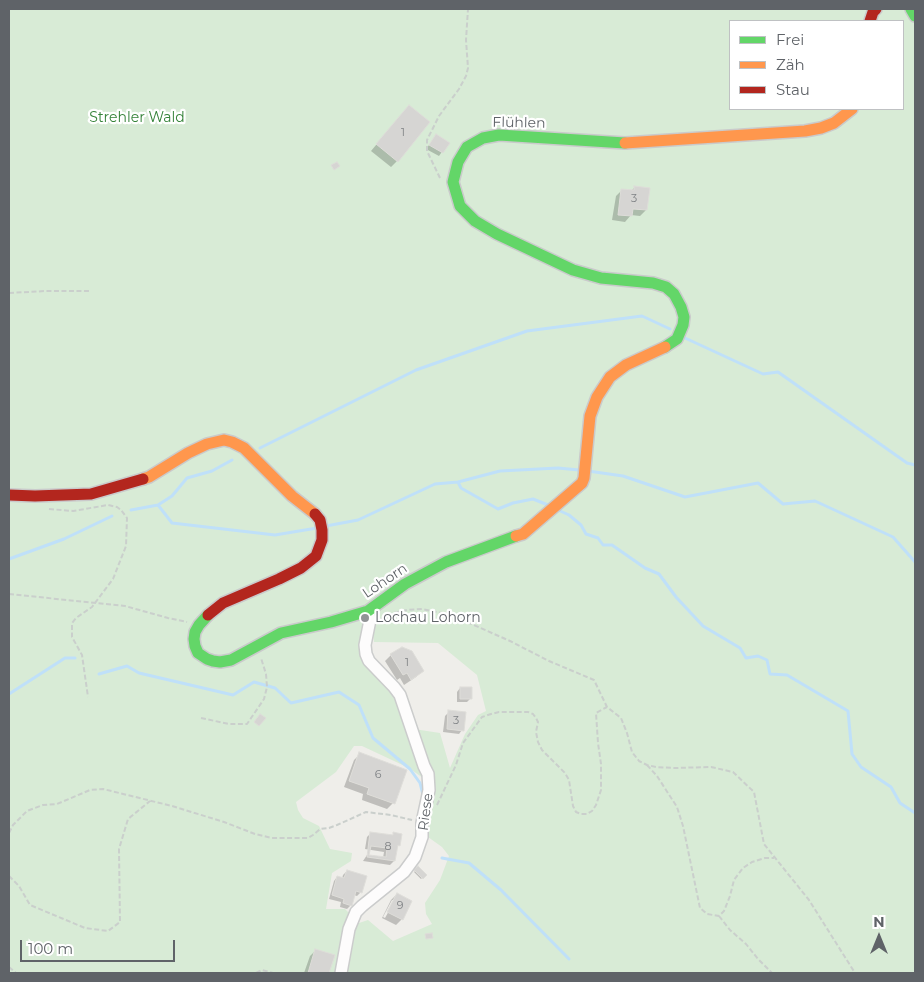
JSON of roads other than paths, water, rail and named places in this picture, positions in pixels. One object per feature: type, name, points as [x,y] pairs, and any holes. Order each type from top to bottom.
[{"type":"street","points":[[870,20],[876,9]]},
{"type":"street","points":[[911,9],[915,16]]},
{"type":"street","name":"Flühlen","points":[[454,191],[455,172],[462,154],[467,147],[491,135],[625,143],[805,131],[834,123],[851,110]]},
{"type":"street","name":"Lohorn","points":[[9,495],[91,494],[149,477],[197,448],[215,442],[224,440],[244,448],[292,496],[317,515],[321,525],[322,540],[319,550],[301,568],[223,603],[199,625],[194,639],[198,653],[206,659],[220,662],[231,660],[275,635],[289,630],[331,622],[368,611],[405,584],[446,562],[523,534],[580,485],[584,478],[590,416],[597,397],[610,377],[626,365],[668,346],[677,338],[683,325],[684,317],[674,294],[666,287],[652,283],[601,278],[580,272],[497,234],[475,221],[460,206],[454,191]]},
{"type":"street","name":"Riese","points":[[342,973],[349,928],[356,912],[404,872],[416,857],[422,837],[422,822],[429,790],[428,774],[400,695],[369,662],[366,654],[365,645],[370,623],[368,611]]},
{"type":"waterway","points":[[260,448],[416,370],[527,331],[642,316],[670,329]]},
{"type":"waterway","points":[[685,338],[763,374],[778,372],[907,463],[915,465]]},
{"type":"waterway","points":[[158,505],[172,496],[187,478],[212,471],[232,460]]},
{"type":"waterway","points":[[326,526],[358,520],[435,484],[458,482],[500,471],[558,468],[579,470]]},
{"type":"waterway","points":[[588,471],[623,476],[685,497],[758,483],[783,504],[815,501],[893,537],[915,562]]},
{"type":"waterway","points":[[458,482],[461,488],[498,509],[513,503],[533,499],[548,505]]},
{"type":"waterway","points":[[131,510],[158,505],[172,523],[275,535],[317,528]]},
{"type":"waterway","points":[[558,510],[569,515],[581,525],[586,534],[598,538],[603,545],[612,545],[645,568],[659,574],[676,597],[703,626],[740,648],[746,658],[758,656],[767,660],[770,674],[787,675],[848,711],[852,754],[861,767],[891,787],[900,803],[915,813]]},
{"type":"waterway","points":[[9,559],[64,539],[112,516]]},
{"type":"waterway","points":[[9,694],[65,658],[75,658]]},
{"type":"waterway","points":[[99,674],[127,666],[139,673],[233,695],[254,682],[275,688],[291,703],[339,692],[359,705],[373,738],[410,769],[420,783],[423,795]]},
{"type":"waterway","points":[[442,858],[469,863],[501,890],[569,959]]},
{"type":"place","name":"Lochau Lohorn","points":[[365,618]]},
{"type":"park label","name":"Strehler Wald","points":[[137,118]]}]
